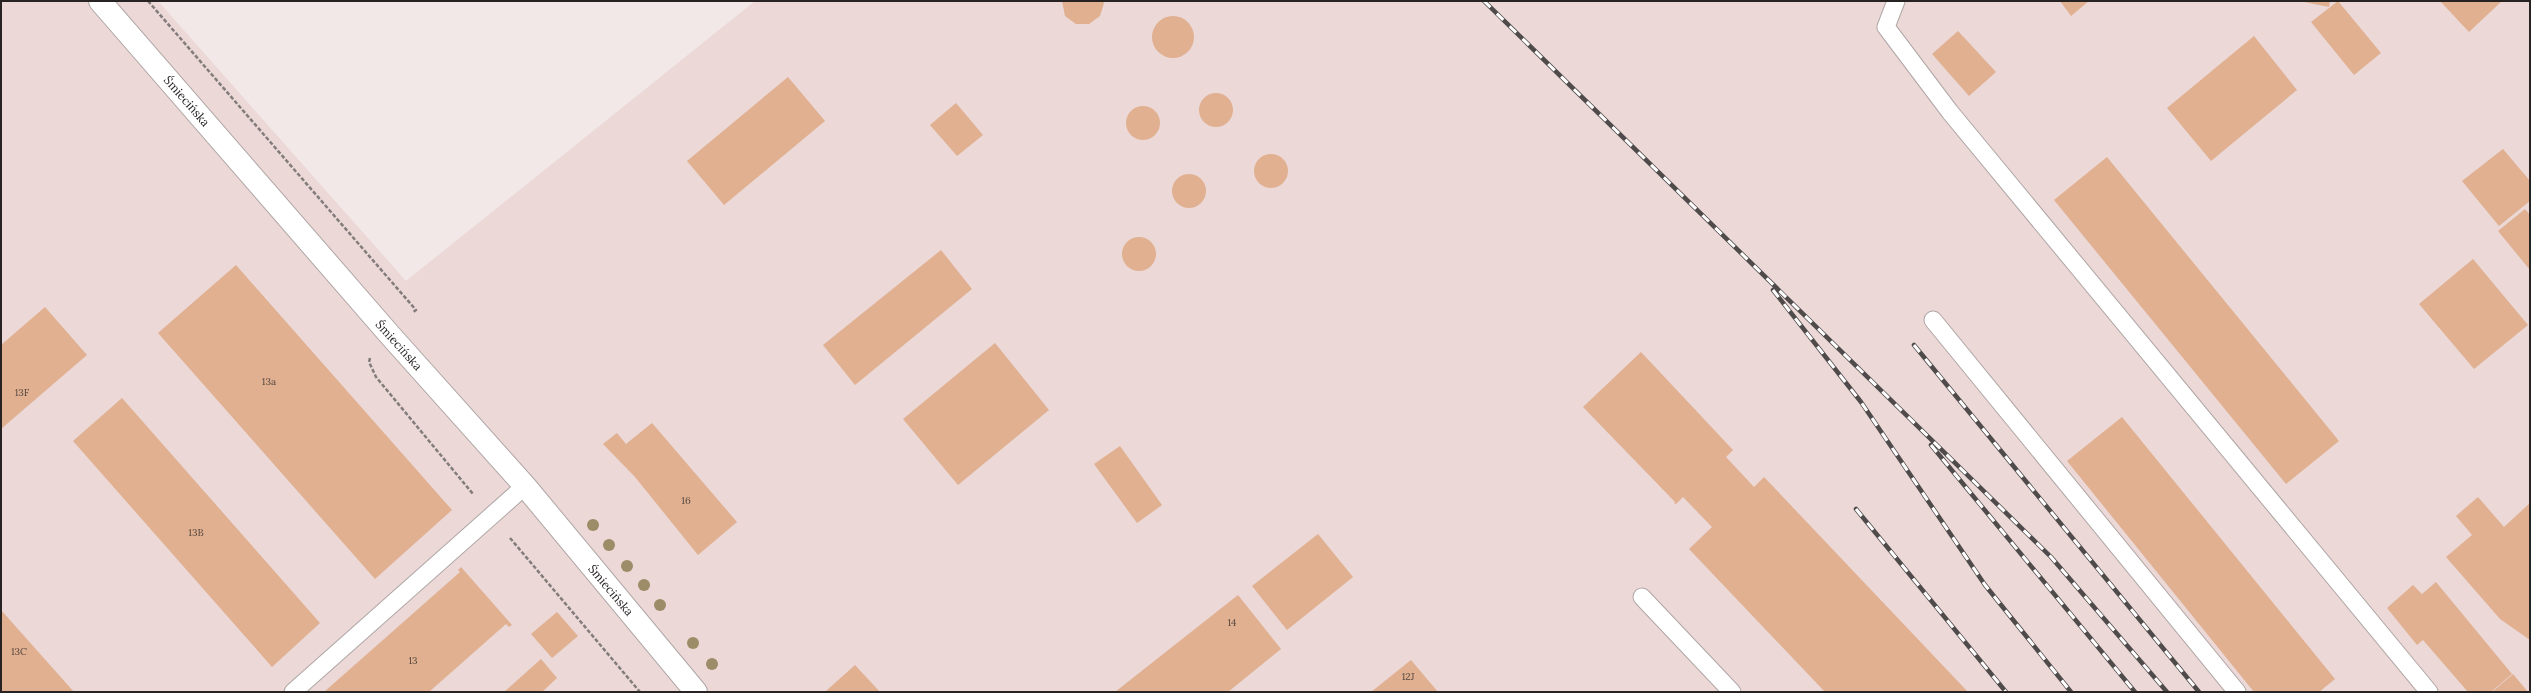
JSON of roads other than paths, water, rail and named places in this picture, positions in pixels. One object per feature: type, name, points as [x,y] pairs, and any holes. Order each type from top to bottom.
[{"type":"street","name":"Śmiecińska","points":[[100,1],[389,334],[525,486],[696,692]]},
{"type":"lane","points":[[1896,1],[1886,27],[1950,112],[2429,692]]},
{"type":"lane","points":[[1933,320],[2237,692]]},
{"type":"lane","points":[[293,692],[525,486]]},
{"type":"lane","points":[[1642,597],[1732,692]]},
{"type":"railway","points":[[1484,1],[2051,557],[2167,692]]},
{"type":"railway","points":[[1773,290],[1861,402],[1985,585],[2071,692]]},
{"type":"railway","points":[[1914,345],[2199,692]]},
{"type":"railway","points":[[1931,445],[2135,692]]},
{"type":"railway","points":[[1856,509],[2006,692]]}]
